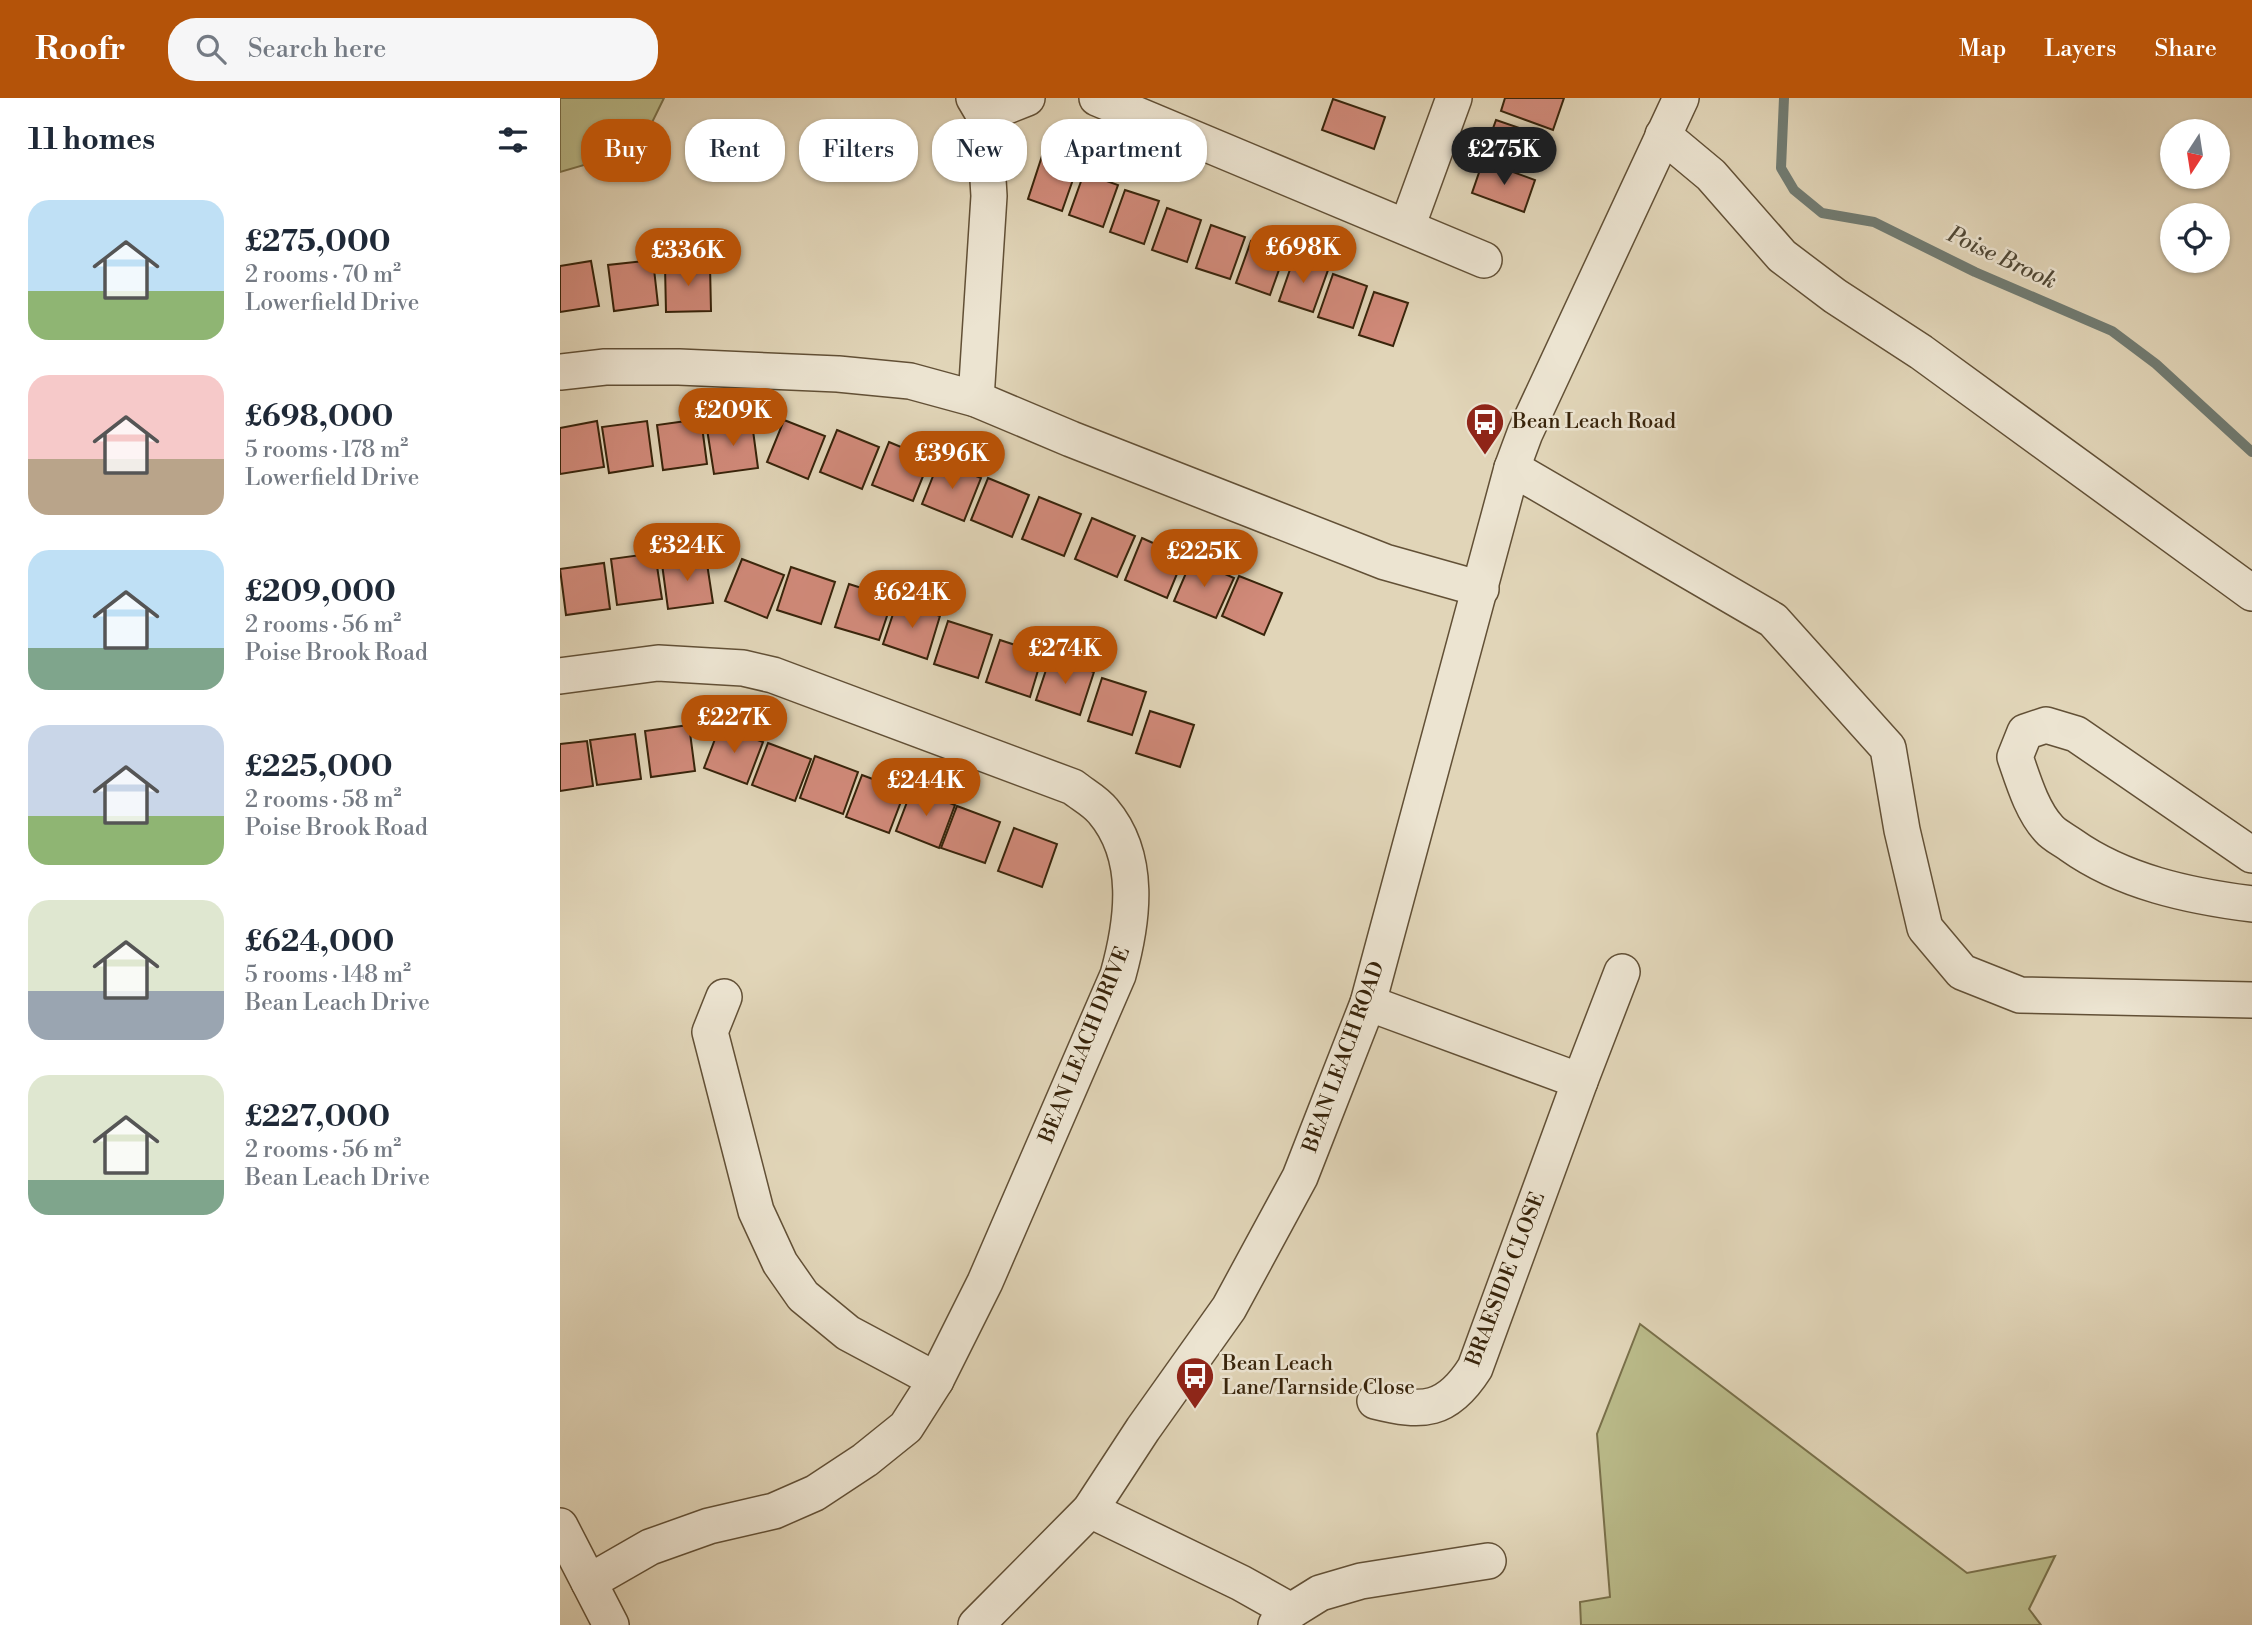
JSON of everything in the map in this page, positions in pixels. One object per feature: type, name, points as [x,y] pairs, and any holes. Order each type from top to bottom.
[{"type":"street","points":[[976,399],[989,196],[979,107],[1027,98]]},
{"type":"street","points":[[1097,98],[1484,260]]},
{"type":"street","points":[[1407,227],[1454,98]]},
{"type":"street","name":"BEAN LEACH ROAD","points":[[976,1625],[1090,1510],[1143,1429],[1229,1308],[1300,1178],[1368,1003],[1512,468],[1536,408],[1681,98]]},
{"type":"street","points":[[1663,135],[1711,175],[1782,257],[1835,296],[1932,360],[2252,593]]},
{"type":"street","points":[[560,372],[605,367],[655,367],[838,374],[910,381],[976,399],[1385,562],[1481,589]]},
{"type":"street","points":[[1512,468],[1773,620],[1888,748],[1902,830],[1925,928],[1962,972],[2020,995],[2252,1000]]},
{"type":"street","name":"BEAN LEACH DRIVE","points":[[560,676],[659,663],[743,668],[773,675],[1073,787],[1102,809],[1119,833],[1128,864],[1131,897],[1129,935],[1118,975],[985,1282],[936,1380],[906,1427],[865,1460],[815,1493],[774,1511],[709,1526],[650,1547],[589,1582]]},
{"type":"street","points":[[2252,855],[2076,734],[2046,725],[2025,732],[2015,757],[2027,793],[2049,829],[2081,852],[2125,875],[2213,899],[2252,905]]},
{"type":"street","name":"BRAESIDE CLOSE","points":[[1375,1399],[1404,1408],[1423,1408],[1443,1402],[1461,1390],[1475,1368],[1622,972]]},
{"type":"street","points":[[724,997],[710,1032],[756,1211],[780,1263],[803,1296],[848,1333],[936,1380]]},
{"type":"street","points":[[1368,1003],[1580,1081]]},
{"type":"street","points":[[1090,1510],[1241,1583],[1284,1618],[1320,1593],[1361,1581],[1488,1561]]},
{"type":"street","points":[[560,1526],[608,1624]]},
{"type":"green space","points":[[560,98],[664,98],[654,119],[581,119],[581,166],[560,172]]},
{"type":"green space","points":[[1640,1324],[1967,1573],[2055,1556],[2029,1609],[2041,1625],[1581,1625],[1580,1602],[1610,1597],[1597,1434]]},
{"type":"building","points":[[1505,98],[1564,98],[1553,130],[1501,111]]},
{"type":"building","points":[[1333,99],[1385,117],[1374,149],[1322,130]]},
{"type":"building","points":[[1496,120],[1549,138],[1537,170],[1485,151]]},
{"type":"building","points":[[1041,159],[1041,182],[1072,182],[1062,211],[1028,199]]},
{"type":"building","points":[[1483,161],[1535,180],[1524,212],[1472,193]]},
{"type":"building","points":[[1081,182],[1110,182],[1118,185],[1103,227],[1069,215]]},
{"type":"building","points":[[1125,190],[1159,201],[1144,244],[1110,232]]},
{"type":"building","points":[[1167,208],[1201,220],[1187,262],[1152,250]]},
{"type":"building","points":[[1211,225],[1245,237],[1230,279],[1196,268]]},
{"type":"building","points":[[1251,241],[1285,253],[1270,295],[1236,283]]},
{"type":"building","points":[[1294,258],[1328,270],[1313,312],[1279,301]]},
{"type":"building","points":[[653,260],[658,305],[614,311],[608,265]]},
{"type":"building","points":[[591,261],[599,306],[560,312],[560,266]]},
{"type":"building","points":[[710,265],[711,311],[666,312],[665,266]]},
{"type":"building","points":[[1333,274],[1367,286],[1353,328],[1318,317]]},
{"type":"building","points":[[1374,292],[1408,303],[1393,346],[1359,335]]},
{"type":"building","points":[[701,419],[707,464],[663,470],[657,425]]},
{"type":"building","points":[[784,420],[825,436],[808,479],[767,462]]},
{"type":"building","points":[[597,421],[604,467],[560,474],[560,428]]},
{"type":"building","points":[[647,421],[653,466],[609,473],[602,427]]},
{"type":"building","points":[[752,423],[758,468],[714,474],[707,429]]},
{"type":"building","points":[[837,430],[879,447],[862,489],[820,472]]},
{"type":"building","points":[[889,442],[930,459],[913,501],[872,485]]},
{"type":"building","points":[[939,461],[981,478],[964,521],[922,504]]},
{"type":"building","points":[[988,478],[1029,495],[1012,537],[971,520]]},
{"type":"building","points":[[1039,497],[1081,514],[1064,556],[1022,539]]},
{"type":"building","points":[[1092,518],[1135,536],[1117,577],[1075,559]]},
{"type":"building","points":[[1142,538],[1184,557],[1167,598],[1125,580]]},
{"type":"building","points":[[655,553],[662,599],[617,605],[611,559]]},
{"type":"building","points":[[706,557],[713,603],[668,609],[662,564]]},
{"type":"building","points":[[742,559],[784,575],[767,618],[725,601]]},
{"type":"building","points":[[1192,559],[1234,578],[1216,618],[1174,601]]},
{"type":"building","points":[[604,563],[610,609],[566,615],[560,569]]},
{"type":"building","points":[[791,567],[835,582],[821,624],[777,610]]},
{"type":"building","points":[[1239,576],[1282,593],[1264,635],[1222,616]]},
{"type":"building","points":[[849,584],[893,598],[879,640],[835,627]]},
{"type":"building","points":[[897,602],[940,616],[927,659],[883,644]]},
{"type":"building","points":[[948,621],[992,635],[978,678],[934,664]]},
{"type":"building","points":[[1000,640],[1043,654],[1030,697],[986,682]]},
{"type":"building","points":[[1050,658],[1094,672],[1080,715],[1036,700]]},
{"type":"building","points":[[1102,678],[1146,692],[1132,735],[1088,721]]},
{"type":"building","points":[[1150,711],[1194,725],[1180,767],[1136,753]]},
{"type":"building","points":[[689,725],[695,771],[651,777],[645,731]]},
{"type":"building","points":[[720,726],[763,742],[747,784],[704,768]]},
{"type":"building","points":[[635,734],[641,779],[597,785],[590,740]]},
{"type":"building","points":[[587,741],[593,786],[560,791],[560,744]]},
{"type":"building","points":[[768,743],[811,759],[795,801],[752,785]]},
{"type":"building","points":[[815,756],[858,772],[843,814],[800,798]]},
{"type":"building","points":[[862,775],[905,791],[889,833],[846,817]]},
{"type":"building","points":[[912,789],[955,805],[939,848],[896,831]]},
{"type":"building","points":[[957,806],[1000,822],[985,863],[941,848]]},
{"type":"building","points":[[1014,828],[1057,844],[1042,887],[998,871]]},
{"type":"waterway","name":"Poise Brook","points":[[1784,98],[1781,168],[1794,190],[1822,213],[1874,222],[1975,272],[2112,331],[2156,364],[2252,452]]},
{"type":"place","name":"Bean Leach Road","points":[[1485,456]]},
{"type":"place","name":"Bean Leach Lane/Tarnside Close","points":[[1195,1410]]}]
